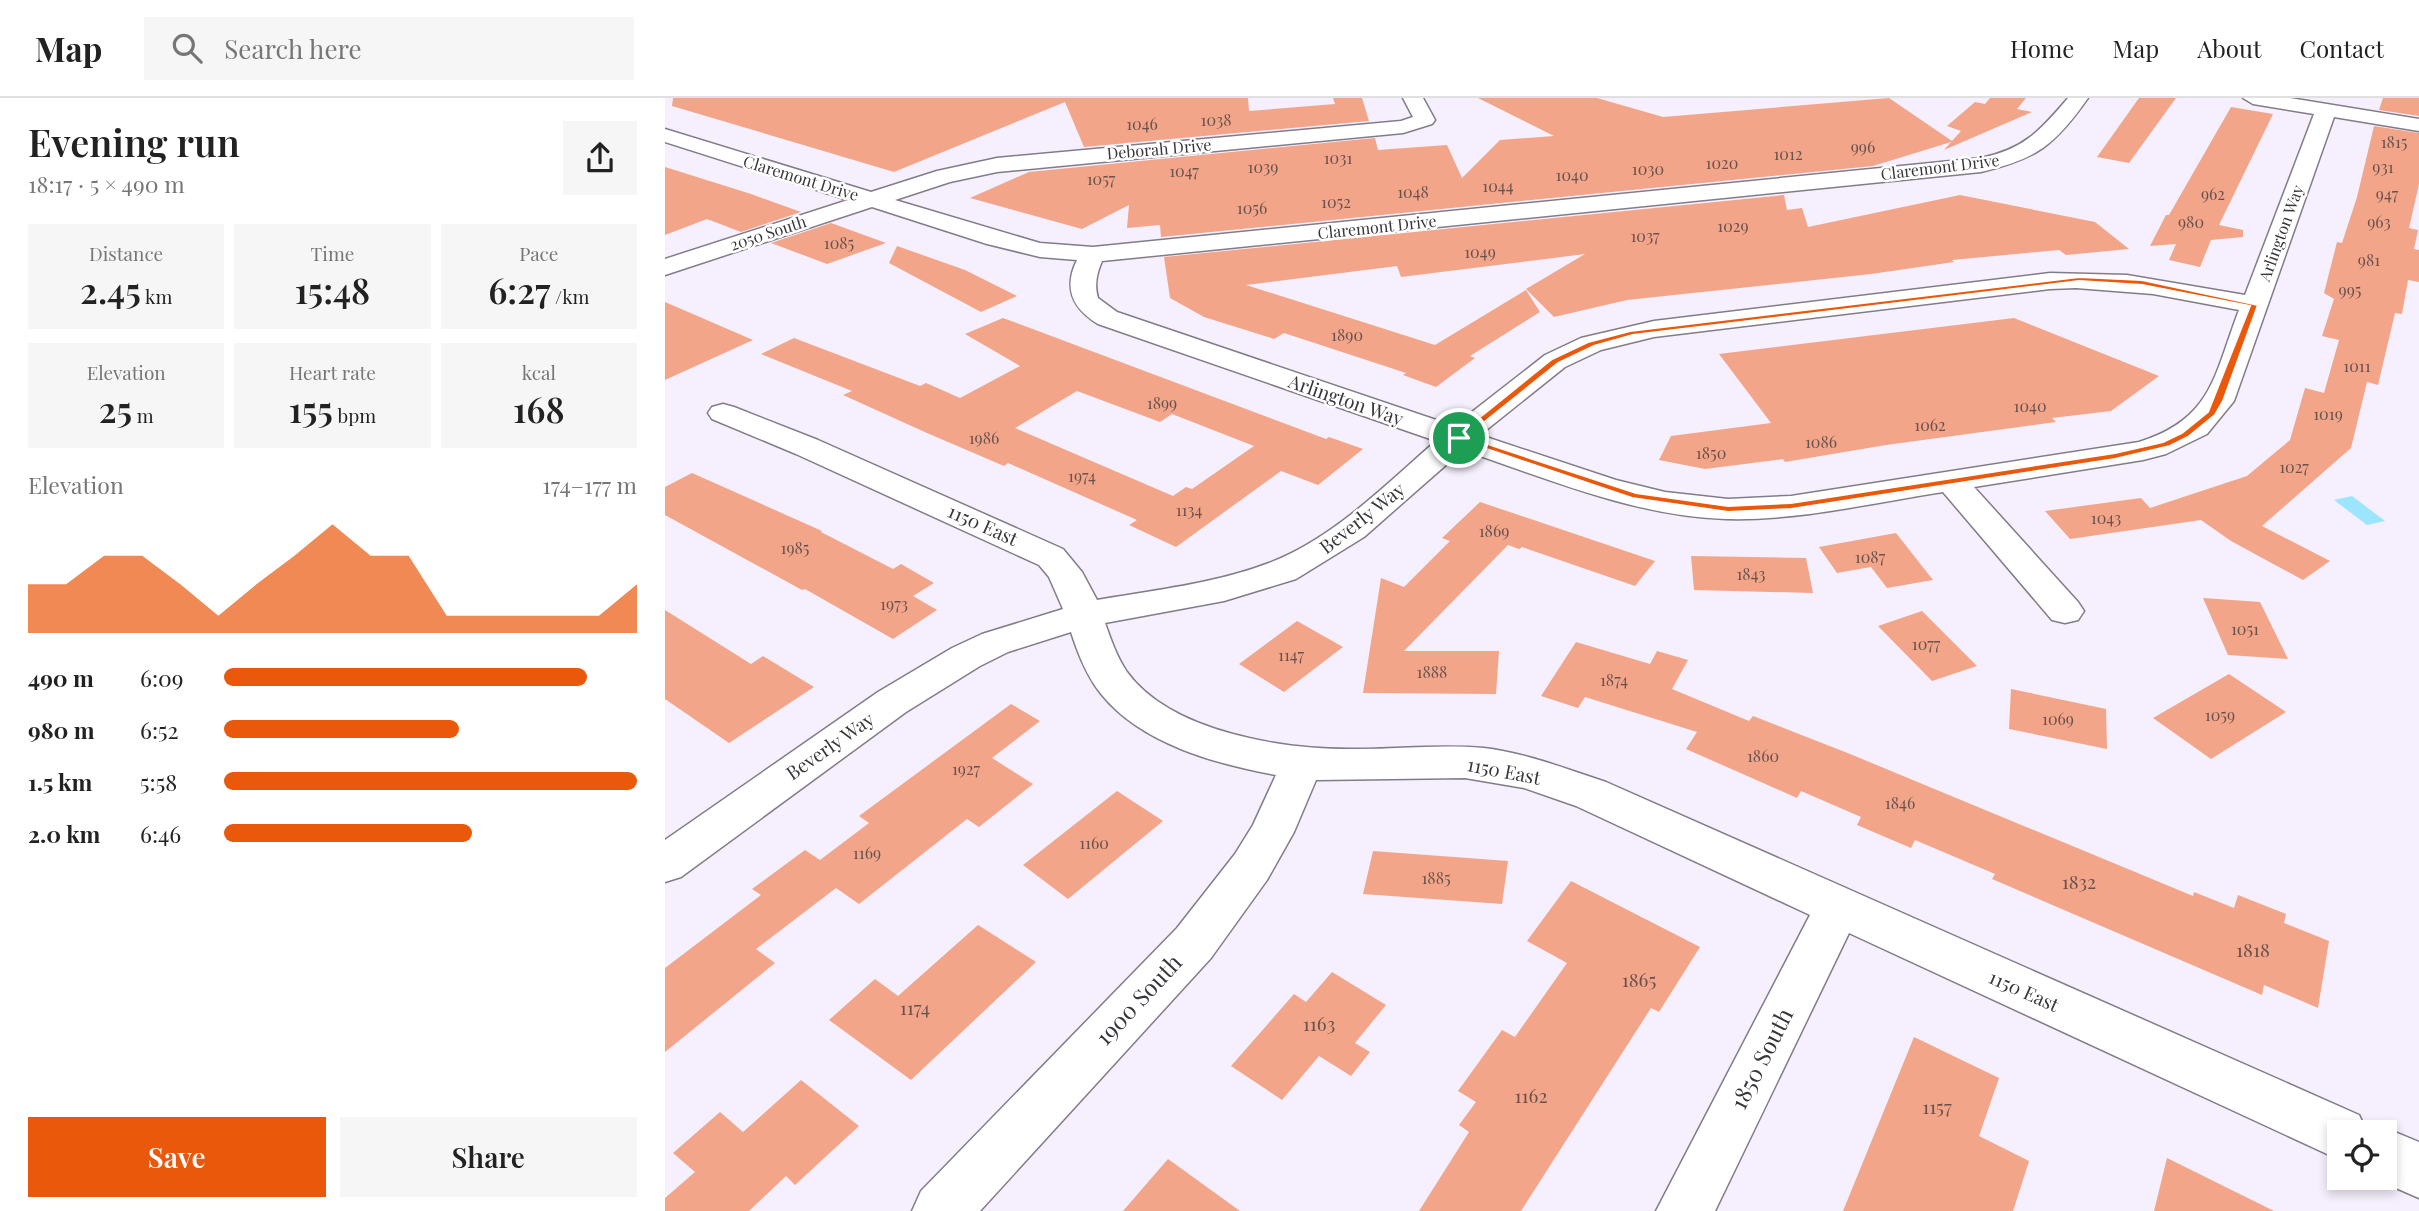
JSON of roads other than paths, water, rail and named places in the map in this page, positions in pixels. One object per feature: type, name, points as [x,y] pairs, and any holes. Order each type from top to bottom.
[{"type":"street","name":"Deborah Drive","points":[[871,200],[946,177],[1023,161],[1403,127],[1425,120],[1413,98]]},
{"type":"street","name":"Claremont Drive","points":[[665,135],[1017,245],[1066,253],[1093,254],[1980,165],[2016,157],[2039,145],[2078,98]]},
{"type":"street","points":[[2253,98],[2419,125]]},
{"type":"street","name":"Arlington Way","points":[[1093,254],[1082,278],[1081,289],[1084,301],[1105,318],[1616,491],[1697,507],[1728,509],[1791,506],[2143,451],[2185,435],[2211,414],[2219,401],[2326,110]]},
{"type":"street","name":"2050 South","points":[[665,267],[871,200]]},
{"type":"street","name":"Beverly Way","points":[[673,848],[932,676],[995,643],[1084,615],[1224,589],[1291,567],[1352,530],[1459,438],[1555,361],[1591,344],[1632,333],[2079,279],[2142,283],[2254,305]]},
{"type":"street","name":"1150 East","points":[[723,413],[819,452],[1051,557],[1065,570],[1092,642],[1107,673],[1128,698],[1155,717],[1196,737],[1243,752],[1302,764],[1353,765],[1437,761],[1485,764],[1538,776],[1591,794],[2327,1128]]},
{"type":"street","points":[[1951,481],[2065,611]]},
{"type":"street","name":"1900 South","points":[[941,1211],[1194,943],[1251,867],[1272,832],[1302,764]]},
{"type":"street","name":"1850 South","points":[[1685,1211],[1838,907]]},
{"type":"street","points":[[2397,1160],[2419,1170]]},
{"type":"water","points":[[2352,496],[2385,521],[2367,525],[2334,500]]}]
